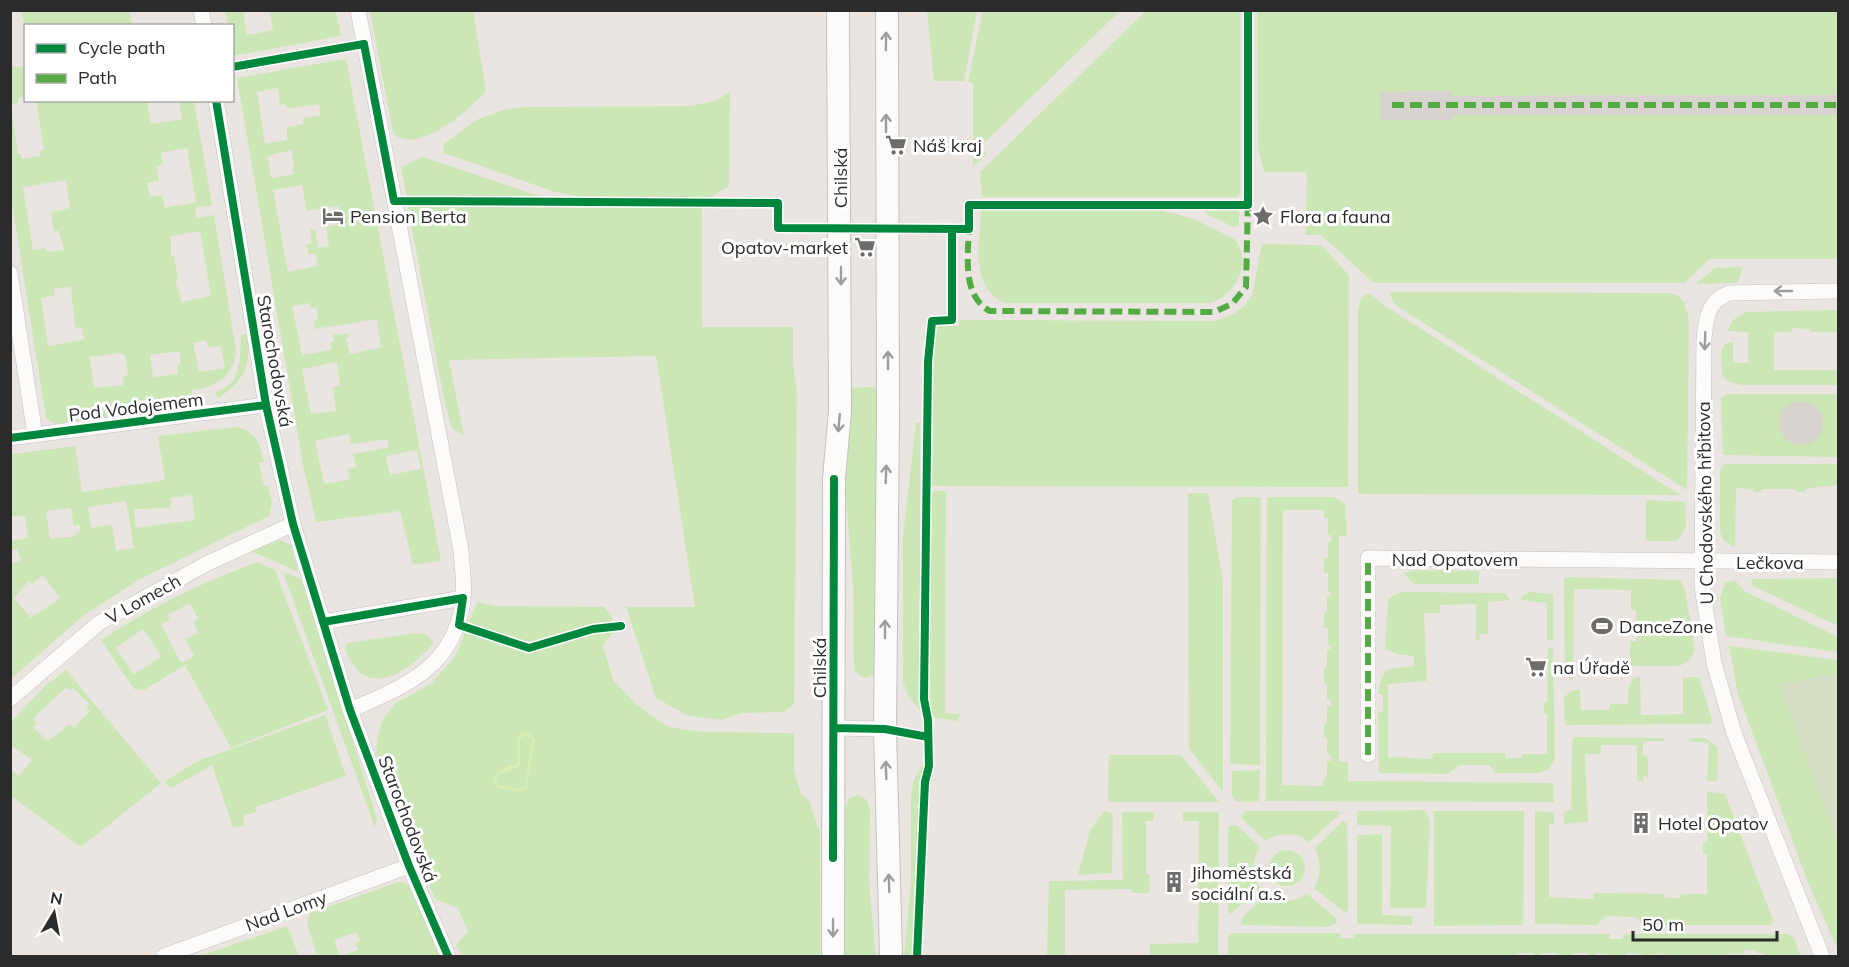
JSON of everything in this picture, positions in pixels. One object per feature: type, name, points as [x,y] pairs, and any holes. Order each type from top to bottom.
[{"type":"main road","name":"Chilská","points":[[832,957],[834,479],[840,411],[841,313],[838,10]]},
{"type":"main road","points":[[887,10],[888,419],[885,729],[891,957]]},
{"type":"street","points":[[350,710],[412,683],[450,644],[459,625],[463,598],[461,550],[358,10]]},
{"type":"street","name":"Starochodovská","points":[[216,102],[266,405],[293,524],[350,710],[409,866],[448,957]]},
{"type":"street","points":[[10,273],[35,435]]},
{"type":"street","name":"U Chodovského hřbitova","points":[[1822,957],[1734,733],[1723,697],[1708,629],[1702,586],[1706,318],[1714,302],[1728,293],[1839,291]]},
{"type":"street","name":"Pod Vodojemem","points":[[10,438],[266,405]]},
{"type":"street","name":"V Lomech","points":[[10,699],[99,623],[206,564],[293,524]]},
{"type":"street","name":"Nad Opatovem","points":[[1368,755],[1368,558],[1702,560]]},
{"type":"street","name":"Lečkova","points":[[1702,560],[1839,562]]},
{"type":"street","points":[[323,622],[463,598]]},
{"type":"street","points":[[834,728],[885,729]]},
{"type":"street","name":"Nad Lomy","points":[[164,957],[409,866]]},
{"type":"green space","points":[[983,10],[1120,11],[981,146],[987,154],[973,167],[973,83],[968,82]]},
{"type":"green space","points":[[22,11],[129,11],[132,24],[24,24]]},
{"type":"green space","points":[[225,11],[243,11],[247,35],[273,30],[270,11],[336,11],[341,36],[234,56],[234,24],[228,24]]},
{"type":"green space","points":[[370,11],[473,11],[486,91],[455,119],[427,136],[414,140],[402,139],[393,132]]},
{"type":"green space","points":[[927,11],[977,11],[964,81],[934,81]]},
{"type":"green space","points":[[1146,11],[1240,11],[1240,193],[1237,197],[982,197],[980,172]]},
{"type":"green space","points":[[1257,11],[1838,11],[1838,95],[1452,96],[1451,91],[1380,92],[1380,120],[1452,120],[1452,115],[1838,115],[1838,259],[1710,259],[1684,283],[1374,283],[1321,235],[1306,235],[1307,172],[1264,172],[1258,147]]},
{"type":"green space","points":[[346,59],[441,561],[413,565],[400,511],[316,522],[303,465],[237,78]],"holes":[[[278,88],[280,105],[285,104],[289,109],[319,104],[321,115],[303,118],[303,124],[287,127],[287,140],[265,144],[257,92]],[[292,150],[294,174],[271,178],[268,156]],[[302,185],[307,211],[338,206],[341,224],[326,227],[329,247],[318,248],[315,229],[310,230],[312,243],[307,244],[308,254],[316,254],[318,266],[288,272],[273,190]],[[310,303],[311,308],[316,307],[318,319],[314,320],[315,329],[377,319],[381,348],[350,354],[346,338],[349,337],[348,333],[333,335],[334,342],[330,343],[331,350],[302,355],[292,306]],[[337,362],[340,385],[333,387],[336,411],[311,414],[302,369]],[[349,434],[351,444],[387,439],[389,447],[353,454],[356,467],[348,469],[350,479],[324,484],[315,441]],[[417,450],[421,469],[390,475],[386,456]]]},
{"type":"green space","points":[[11,62],[13,67],[24,66],[24,96],[18,98],[18,103],[11,104]]},
{"type":"green space","points":[[730,92],[729,186],[711,197],[585,198],[552,191],[444,153],[443,145],[476,120],[506,109],[691,106],[715,101]]},
{"type":"green space","points":[[36,102],[147,102],[151,124],[182,119],[179,102],[194,102],[212,205],[195,208],[196,218],[214,215],[236,351],[231,368],[222,379],[201,389],[192,390],[194,404],[55,424],[46,418],[11,197],[11,106],[18,154],[21,154],[22,159],[40,156],[40,151],[44,150]],"holes":[[[187,148],[196,202],[165,208],[162,195],[150,197],[147,183],[159,181],[156,166],[163,164],[161,153]],[[66,180],[70,208],[51,212],[54,231],[59,231],[64,250],[47,252],[46,248],[33,250],[23,187]],[[200,231],[211,296],[182,302],[175,280],[178,279],[174,256],[171,256],[171,236]],[[71,287],[75,328],[82,327],[84,340],[48,346],[41,298],[54,296],[54,289]],[[206,340],[208,347],[221,346],[225,368],[199,372],[193,343]],[[179,351],[181,364],[177,365],[178,374],[153,377],[150,355]],[[119,353],[125,355],[128,376],[123,377],[123,385],[94,388],[90,357]]]},
{"type":"green space","points":[[423,157],[542,197],[407,197],[401,167]]},
{"type":"green space","points":[[408,207],[702,208],[702,327],[793,327],[793,365],[797,392],[794,704],[784,712],[742,713],[722,720],[689,716],[656,698],[626,607],[695,607],[656,356],[449,360],[464,436],[452,428],[444,399]]},
{"type":"green space","points":[[985,208],[1155,209],[1194,219],[1234,239],[1240,248],[1242,267],[1228,293],[1210,303],[1004,303],[993,295],[981,275],[979,236],[981,210]]},
{"type":"green space","points":[[1208,209],[1235,209],[1239,213],[1239,225],[1234,227],[1204,213]]},
{"type":"green space","points":[[1262,244],[1321,245],[1349,275],[1348,487],[935,486],[929,484],[933,325],[959,326],[959,320],[1214,321],[1236,312],[1252,295]]},
{"type":"green space","points":[[1743,267],[1738,282],[1696,284],[1715,268]]},
{"type":"green space","points":[[1389,292],[1667,293],[1681,298],[1689,320],[1687,490],[1394,304]]},
{"type":"green space","points":[[1369,293],[1384,305],[1680,495],[1358,494],[1358,311],[1361,298]]},
{"type":"green space","points":[[1838,310],[1838,332],[1810,332],[1810,329],[1792,328],[1791,332],[1774,332],[1774,370],[1838,370],[1838,385],[1742,385],[1729,382],[1722,375],[1721,351],[1725,344],[1733,342],[1733,363],[1748,363],[1748,332],[1727,331],[1733,320],[1745,312]]},
{"type":"green space","points":[[241,335],[248,335],[247,365],[234,386],[217,399],[216,392],[231,383],[238,369]]},
{"type":"green space","points":[[875,387],[880,395],[875,675],[863,678],[854,670],[853,585],[845,485],[846,388]]},
{"type":"green space","points":[[1727,394],[1838,394],[1838,457],[1723,455],[1721,398]],"holes":[[[1801,401],[1815,406],[1802,445],[1787,440],[1783,434]]]},
{"type":"green space","points":[[916,423],[920,423],[920,710],[908,696],[903,681],[903,537]]},
{"type":"green space","points":[[236,427],[249,432],[258,443],[264,462],[259,463],[264,486],[268,485],[272,503],[269,516],[140,579],[83,616],[11,679],[11,564],[21,560],[17,549],[11,551],[11,541],[28,538],[25,516],[11,516],[11,454],[75,446],[82,492],[165,480],[158,436]],"holes":[[[192,495],[195,520],[136,528],[134,509],[171,508],[170,498]],[[126,501],[134,548],[116,551],[112,525],[91,528],[88,507]],[[71,508],[74,526],[80,525],[80,532],[75,533],[75,536],[50,539],[46,511]],[[43,575],[60,598],[31,618],[14,598],[29,581],[32,584]]]},
{"type":"green space","points":[[1724,464],[1838,464],[1838,485],[1805,489],[1805,492],[1797,492],[1796,489],[1762,489],[1761,492],[1754,492],[1753,489],[1736,488],[1735,547],[1724,541],[1720,532],[1720,470]]},
{"type":"green space","points":[[936,491],[946,491],[945,713],[960,714],[958,721],[936,718],[927,707],[928,496]]},
{"type":"green space","points":[[1188,493],[1208,493],[1223,583],[1223,792],[1189,749]]},
{"type":"green space","points":[[1236,497],[1261,497],[1260,765],[1230,764],[1232,501]]},
{"type":"green space","points":[[1267,497],[1334,497],[1345,504],[1347,535],[1339,536],[1339,761],[1348,762],[1348,781],[1553,783],[1554,802],[1266,801]],"holes":[[[1283,510],[1324,510],[1324,518],[1328,519],[1328,535],[1331,535],[1331,541],[1328,542],[1328,558],[1324,558],[1324,573],[1328,573],[1328,590],[1331,593],[1331,596],[1327,596],[1327,613],[1324,613],[1324,628],[1328,628],[1328,645],[1331,645],[1327,651],[1327,668],[1324,668],[1327,700],[1331,700],[1331,706],[1327,706],[1324,737],[1327,738],[1327,754],[1331,755],[1331,761],[1327,761],[1327,777],[1324,778],[1323,786],[1282,785]]]},
{"type":"green space","points":[[1646,500],[1685,502],[1686,527],[1677,541],[1646,541]]},
{"type":"green space","points":[[280,540],[291,545],[298,572],[251,551]]},
{"type":"green space","points":[[257,562],[275,570],[328,710],[231,748],[185,665],[144,690],[134,689],[101,640],[158,606]],"holes":[[[190,603],[198,619],[193,622],[198,633],[185,639],[194,656],[181,663],[161,624],[170,620],[168,615]],[[143,629],[161,656],[134,675],[116,648]]]},
{"type":"green space","points":[[1415,570],[1479,571],[1479,584],[1414,584],[1403,573]]},
{"type":"green space","points":[[283,572],[301,579],[377,818],[375,828]]},
{"type":"green space","points":[[1567,577],[1680,580],[1685,590],[1695,651],[1692,656],[1678,666],[1630,666],[1630,641],[1637,641],[1636,611],[1631,610],[1631,590],[1574,589],[1573,680],[1570,679],[1565,666],[1564,579]]},
{"type":"green space","points":[[1838,578],[1838,626],[1753,586],[1751,579]]},
{"type":"green space","points":[[1735,580],[1744,591],[1838,637],[1838,652],[1726,636],[1720,598],[1725,583]]},
{"type":"green space","points":[[1529,592],[1553,594],[1554,638],[1552,640],[1547,640],[1547,603],[1521,600],[1523,595]]},
{"type":"green space","points":[[1397,593],[1505,593],[1510,600],[1488,602],[1488,634],[1480,634],[1479,640],[1476,640],[1476,604],[1440,605],[1440,613],[1424,613],[1427,681],[1388,684],[1388,757],[1432,759],[1433,753],[1505,753],[1505,758],[1522,758],[1522,754],[1547,754],[1547,714],[1544,713],[1544,703],[1547,702],[1548,648],[1553,648],[1555,759],[1548,770],[1539,773],[1496,773],[1489,765],[1460,765],[1447,774],[1379,773],[1378,712],[1383,711],[1383,695],[1378,694],[1382,676],[1389,669],[1414,666],[1414,656],[1396,654],[1385,648],[1388,600]]},
{"type":"green space","points":[[477,602],[496,606],[604,607],[612,616],[612,634],[603,645],[613,680],[636,704],[668,727],[704,732],[794,733],[794,770],[801,794],[809,801],[820,832],[820,956],[462,956],[456,945],[468,932],[458,908],[435,899],[376,755],[378,734],[383,719],[396,703],[432,683],[456,655]]},
{"type":"green space","points":[[415,633],[426,634],[434,643],[412,664],[387,677],[375,678],[364,675],[354,665],[345,649],[347,643]]},
{"type":"green space","points":[[1729,646],[1838,660],[1838,674],[1780,685],[1838,843],[1838,950],[1809,885],[1738,694]]},
{"type":"green space","points":[[66,670],[161,783],[81,847],[11,796],[11,770],[19,776],[32,760],[11,745],[11,722],[46,685]],"holes":[[[66,687],[70,690],[73,688],[89,704],[86,707],[90,711],[74,728],[70,724],[48,741],[33,727],[37,723],[33,719]]]},
{"type":"green space","points":[[1838,674],[1838,843],[1780,684]]},
{"type":"green space","points":[[1640,676],[1641,715],[1683,714],[1683,677],[1699,677],[1712,720],[1710,724],[1565,725],[1564,697],[1573,690],[1580,690],[1581,710],[1609,710],[1610,704],[1628,704],[1630,683]]},
{"type":"green space","points":[[325,715],[346,776],[256,807],[256,812],[243,816],[244,825],[233,828],[212,765],[171,788],[164,782],[198,761]]},
{"type":"green space","points":[[524,732],[530,733],[535,739],[527,788],[519,792],[498,788],[493,781],[494,775],[508,766],[518,764],[517,738]],"holes":[[[526,735],[532,740],[525,786],[519,789],[499,785],[496,781],[498,775],[520,766],[520,739]]]},
{"type":"green space","points":[[1575,737],[1662,738],[1665,741],[1643,743],[1643,755],[1648,757],[1648,777],[1643,775],[1644,781],[1637,781],[1637,745],[1601,745],[1601,754],[1585,754],[1588,822],[1564,824],[1564,812],[1571,809],[1572,741]]},
{"type":"green space","points":[[1690,738],[1705,738],[1718,748],[1717,781],[1707,781],[1709,743],[1688,741]]},
{"type":"green space","points":[[1109,755],[1181,755],[1219,802],[1108,802]]},
{"type":"green space","points":[[923,764],[914,956],[904,956],[911,883],[911,794],[914,780]]},
{"type":"green space","points":[[1260,770],[1259,801],[1236,802],[1232,796],[1232,771]]},
{"type":"green space","points":[[1707,791],[1725,794],[1773,920],[1771,925],[1644,925],[1635,917],[1606,916],[1597,925],[1535,924],[1535,811],[1554,813],[1554,824],[1549,824],[1549,897],[1593,899],[1594,893],[1665,894],[1665,898],[1681,898],[1681,894],[1707,894],[1707,854],[1703,853],[1703,843],[1707,843]]},
{"type":"green space","points":[[858,795],[867,800],[870,809],[869,883],[876,956],[844,956],[845,808],[849,798]]},
{"type":"green space","points":[[1425,810],[1430,820],[1426,908],[1390,908],[1391,826],[1357,825],[1357,811]]},
{"type":"green space","points":[[1104,811],[1113,814],[1112,873],[1078,875],[1090,830]]},
{"type":"green space","points":[[1245,811],[1337,811],[1341,813],[1309,842],[1293,834],[1276,836],[1266,841],[1241,818]]},
{"type":"green space","points":[[1434,811],[1524,811],[1523,925],[1434,926]]},
{"type":"green space","points":[[1125,812],[1154,812],[1153,821],[1146,821],[1146,874],[1150,875],[1149,893],[1132,893],[1131,889],[1065,890],[1065,956],[1047,956],[1049,881],[1123,880],[1122,814]]},
{"type":"green space","points":[[1183,812],[1219,812],[1218,956],[1150,955],[1150,944],[1198,943],[1199,821],[1183,821]]},
{"type":"green space","points":[[1343,821],[1347,824],[1348,910],[1344,912],[1314,888],[1320,868],[1315,848]]},
{"type":"green space","points":[[1237,825],[1260,847],[1253,868],[1260,888],[1231,914],[1228,911],[1228,828]]},
{"type":"green space","points":[[1382,834],[1382,915],[1412,916],[1412,925],[1357,924],[1357,835]]},
{"type":"green space","points":[[1287,850],[1300,855],[1305,868],[1300,881],[1287,886],[1274,881],[1269,868],[1274,855]]},
{"type":"green space","points":[[401,881],[408,885],[441,956],[340,956],[317,956],[307,923],[310,913]],"holes":[[[356,932],[360,941],[356,942],[358,950],[340,956],[334,940]]]},
{"type":"green space","points":[[1266,894],[1287,901],[1307,894],[1337,919],[1337,922],[1329,927],[1242,925],[1241,919]]},
{"type":"green space","points":[[287,926],[299,956],[200,956]]},
{"type":"green space","points":[[1232,933],[1340,933],[1340,938],[1354,938],[1355,934],[1610,934],[1610,939],[1623,939],[1623,934],[1788,934],[1794,938],[1801,956],[1764,956],[1764,953],[1757,953],[1756,950],[1745,950],[1745,954],[1726,954],[1726,956],[1650,954],[1650,956],[1643,956],[1643,954],[1627,953],[1626,956],[1596,953],[1595,956],[1589,956],[1588,953],[1572,953],[1572,956],[1558,956],[1557,953],[1541,953],[1541,956],[1534,956],[1534,953],[1518,953],[1517,956],[1228,956],[1228,937]]},
{"type":"shaded area","points":[[1452,91],[1452,96],[1838,95],[1838,115],[1452,115],[1453,120],[1380,120],[1380,92]]},
{"type":"shaded area","points":[[1801,401],[1816,408],[1823,423],[1816,438],[1801,445],[1786,438],[1779,423],[1786,408]]},
{"type":"marked path","points":[[1392,105],[1838,105]]},
{"type":"marked path","points":[[969,223],[968,272],[970,284],[980,304],[990,311],[1214,312],[1232,304],[1246,287],[1248,199]]},
{"type":"marked path","points":[[1368,558],[1368,755]]},
{"type":"cycle path","points":[[234,67],[364,44],[394,201],[778,203],[778,228],[969,229],[969,205],[1248,205],[1248,10]]},
{"type":"cycle path","points":[[216,102],[266,405],[293,524],[350,710],[409,866],[448,956]]},
{"type":"cycle path","points":[[917,956],[925,782],[929,766],[928,720],[924,699],[928,362],[932,321],[952,320],[952,229]]},
{"type":"cycle path","points":[[10,438],[266,405]]},
{"type":"cycle path","points":[[833,858],[834,479]]},
{"type":"cycle path","points":[[323,622],[463,598],[459,625],[529,648],[593,629],[621,626]]},
{"type":"cycle path","points":[[834,728],[885,729],[928,737]]},
{"type":"place","name":"Náš kraj","points":[[896,145]]},
{"type":"place","name":"Pension Berta","points":[[333,216]]},
{"type":"place","name":"Flora a fauna","points":[[1263,216]]},
{"type":"place","name":"Opatov-market","points":[[865,247]]},
{"type":"place","name":"DanceZone","points":[[1602,626]]},
{"type":"place","name":"na Úřadě","points":[[1536,667]]},
{"type":"place","name":"Hotel Opatov","points":[[1641,823]]},
{"type":"place","name":"Jihoměstská sociální a.s.","points":[[1174,882]]}]
